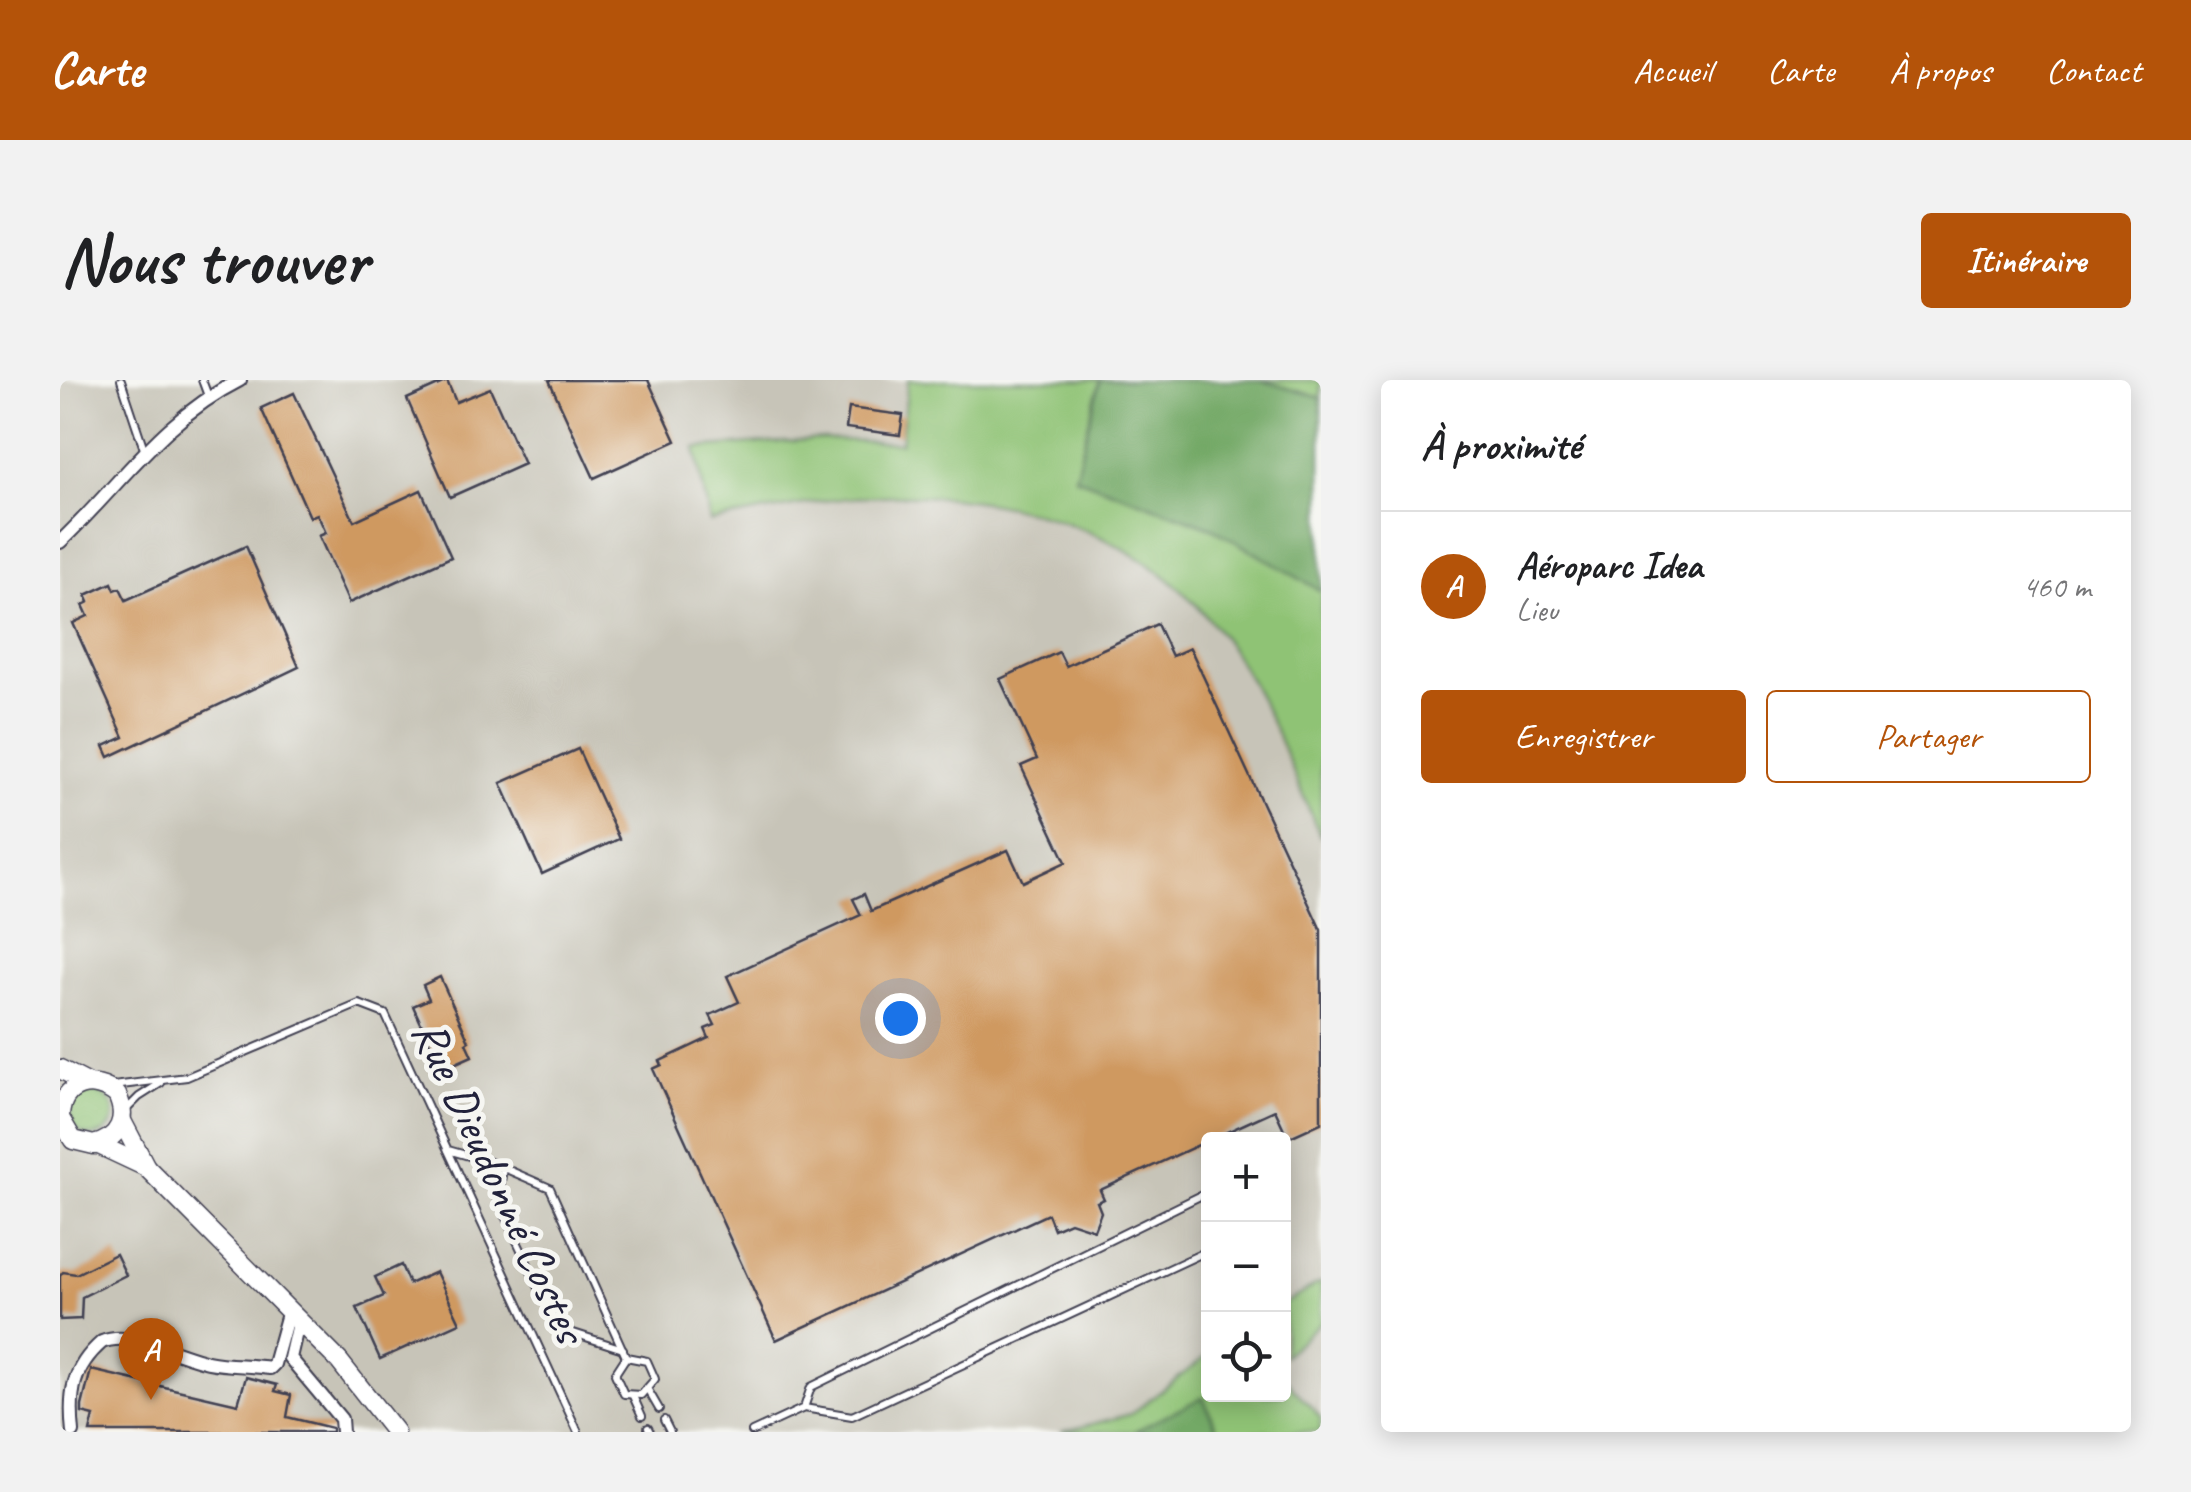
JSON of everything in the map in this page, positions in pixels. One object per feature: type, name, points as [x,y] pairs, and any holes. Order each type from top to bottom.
[{"type":"street","points":[[60,542],[144,449],[208,396],[240,380]]},
{"type":"street","points":[[60,1069],[87,1082],[107,1086],[117,1094],[122,1117],[146,1168]]},
{"type":"street","points":[[87,1082],[79,1084],[60,1104],[67,1139],[120,1152],[146,1168],[339,1361],[395,1432]]},
{"type":"street","points":[[97,1144],[114,1135],[122,1117]]},
{"type":"street","points":[[73,1432],[70,1404],[80,1365],[102,1342],[131,1339],[214,1363],[270,1368],[294,1314]]},
{"type":"street","points":[[294,1314],[290,1358],[341,1419],[342,1432]]},
{"type":"lane","points":[[121,380],[144,449]]},
{"type":"lane","points":[[202,380],[208,396]]},
{"type":"lane","name":"Rue Dieudonné Costes","points":[[107,1086],[187,1078],[359,1004],[385,1014],[578,1432]]},
{"type":"lane","name":"Rue Dieudonné Costes","points":[[122,1117],[138,1097],[162,1082]]},
{"type":"lane","points":[[447,1150],[503,1168],[550,1188],[624,1353],[615,1374],[624,1394],[633,1396],[648,1390],[655,1379],[646,1361],[624,1353],[558,1328],[498,1201],[503,1168]]},
{"type":"lane","points":[[804,1408],[811,1387],[1201,1195]]},
{"type":"lane","points":[[752,1432],[804,1408],[852,1416],[1201,1254]]},
{"type":"lane","points":[[648,1390],[659,1409]]},
{"type":"lane","points":[[633,1396],[642,1416]]},
{"type":"lane","points":[[664,1420],[670,1432]]},
{"type":"shaded area","points":[[60,380],[908,380],[901,443],[824,439],[696,448],[709,521],[880,496],[966,499],[1045,516],[1124,546],[1186,593],[1213,623],[1252,683],[1321,838],[1321,1282],[1291,1300],[1291,1132],[1201,1132],[1201,1360],[1131,1414],[1061,1432],[60,1432]]},
{"type":"shaded area","points":[[1321,1322],[1321,1418],[1291,1386],[1291,1350]]},
{"type":"green space","points":[[908,380],[1100,380],[1075,477],[1212,528],[1321,591],[1321,838],[1273,726],[1229,646],[1179,589],[1144,561],[1104,539],[1018,509],[927,497],[839,499],[710,522],[695,448],[824,439],[901,443]]},
{"type":"green space","points":[[1100,380],[1260,380],[1321,398],[1321,591],[1212,528],[1075,477]]},
{"type":"green space","points":[[1260,380],[1321,380],[1321,398]]},
{"type":"green space","points":[[92,1092],[108,1098],[114,1114],[108,1130],[92,1136],[76,1130],[70,1114],[76,1098]]},
{"type":"green space","points":[[1321,1282],[1321,1322],[1291,1350],[1291,1312],[1291,1300]]},
{"type":"green space","points":[[1201,1360],[1201,1399],[1133,1432],[1061,1432],[1131,1414]]},
{"type":"green space","points":[[1291,1386],[1321,1418],[1321,1432],[1218,1432],[1205,1402],[1291,1402]]},
{"type":"green space","points":[[1201,1398],[1218,1432],[1133,1432]]},
{"type":"building","points":[[549,380],[648,380],[676,441],[594,478]]},
{"type":"building","points":[[447,381],[456,402],[490,388],[524,464],[450,497],[407,399]]},
{"type":"building","points":[[294,393],[354,521],[421,490],[451,557],[349,603],[319,536],[326,533],[317,514],[310,517],[261,408]]},
{"type":"building","points":[[849,408],[903,415],[900,435],[846,428]]},
{"type":"building","points":[[246,546],[299,667],[109,757],[104,746],[124,737],[73,623],[88,616],[83,605],[89,602],[86,595],[112,583],[126,600]]},
{"type":"building","points":[[1157,624],[1172,656],[1190,648],[1321,930],[1321,1123],[1291,1137],[1275,1110],[1227,1132],[1201,1132],[1201,1144],[1100,1190],[1104,1199],[1097,1202],[1101,1212],[1094,1230],[1070,1222],[1054,1229],[1048,1214],[776,1340],[653,1069],[662,1065],[660,1061],[709,1038],[705,1029],[715,1025],[710,1015],[739,1002],[727,976],[861,915],[853,899],[864,894],[871,911],[1008,850],[1023,882],[1066,862],[1021,766],[1037,759],[1000,679],[1059,652],[1066,666]]},
{"type":"building","points":[[578,749],[619,839],[542,874],[501,783]]},
{"type":"building","points":[[440,977],[472,1056],[445,1068],[413,1006],[429,999],[423,985]]},
{"type":"building","points":[[116,1254],[126,1275],[82,1297],[81,1319],[60,1320],[63,1272],[76,1274]]},
{"type":"building","points":[[401,1265],[409,1284],[436,1272],[460,1323],[380,1359],[357,1308],[384,1296],[375,1277]]},
{"type":"building","points":[[91,1370],[238,1404],[246,1377],[277,1385],[275,1391],[291,1395],[287,1417],[332,1428],[332,1432],[90,1432],[94,1416],[82,1413],[82,1406]]},
{"type":"place","name":"Aéroparc Idea","points":[[151,1400]]}]
